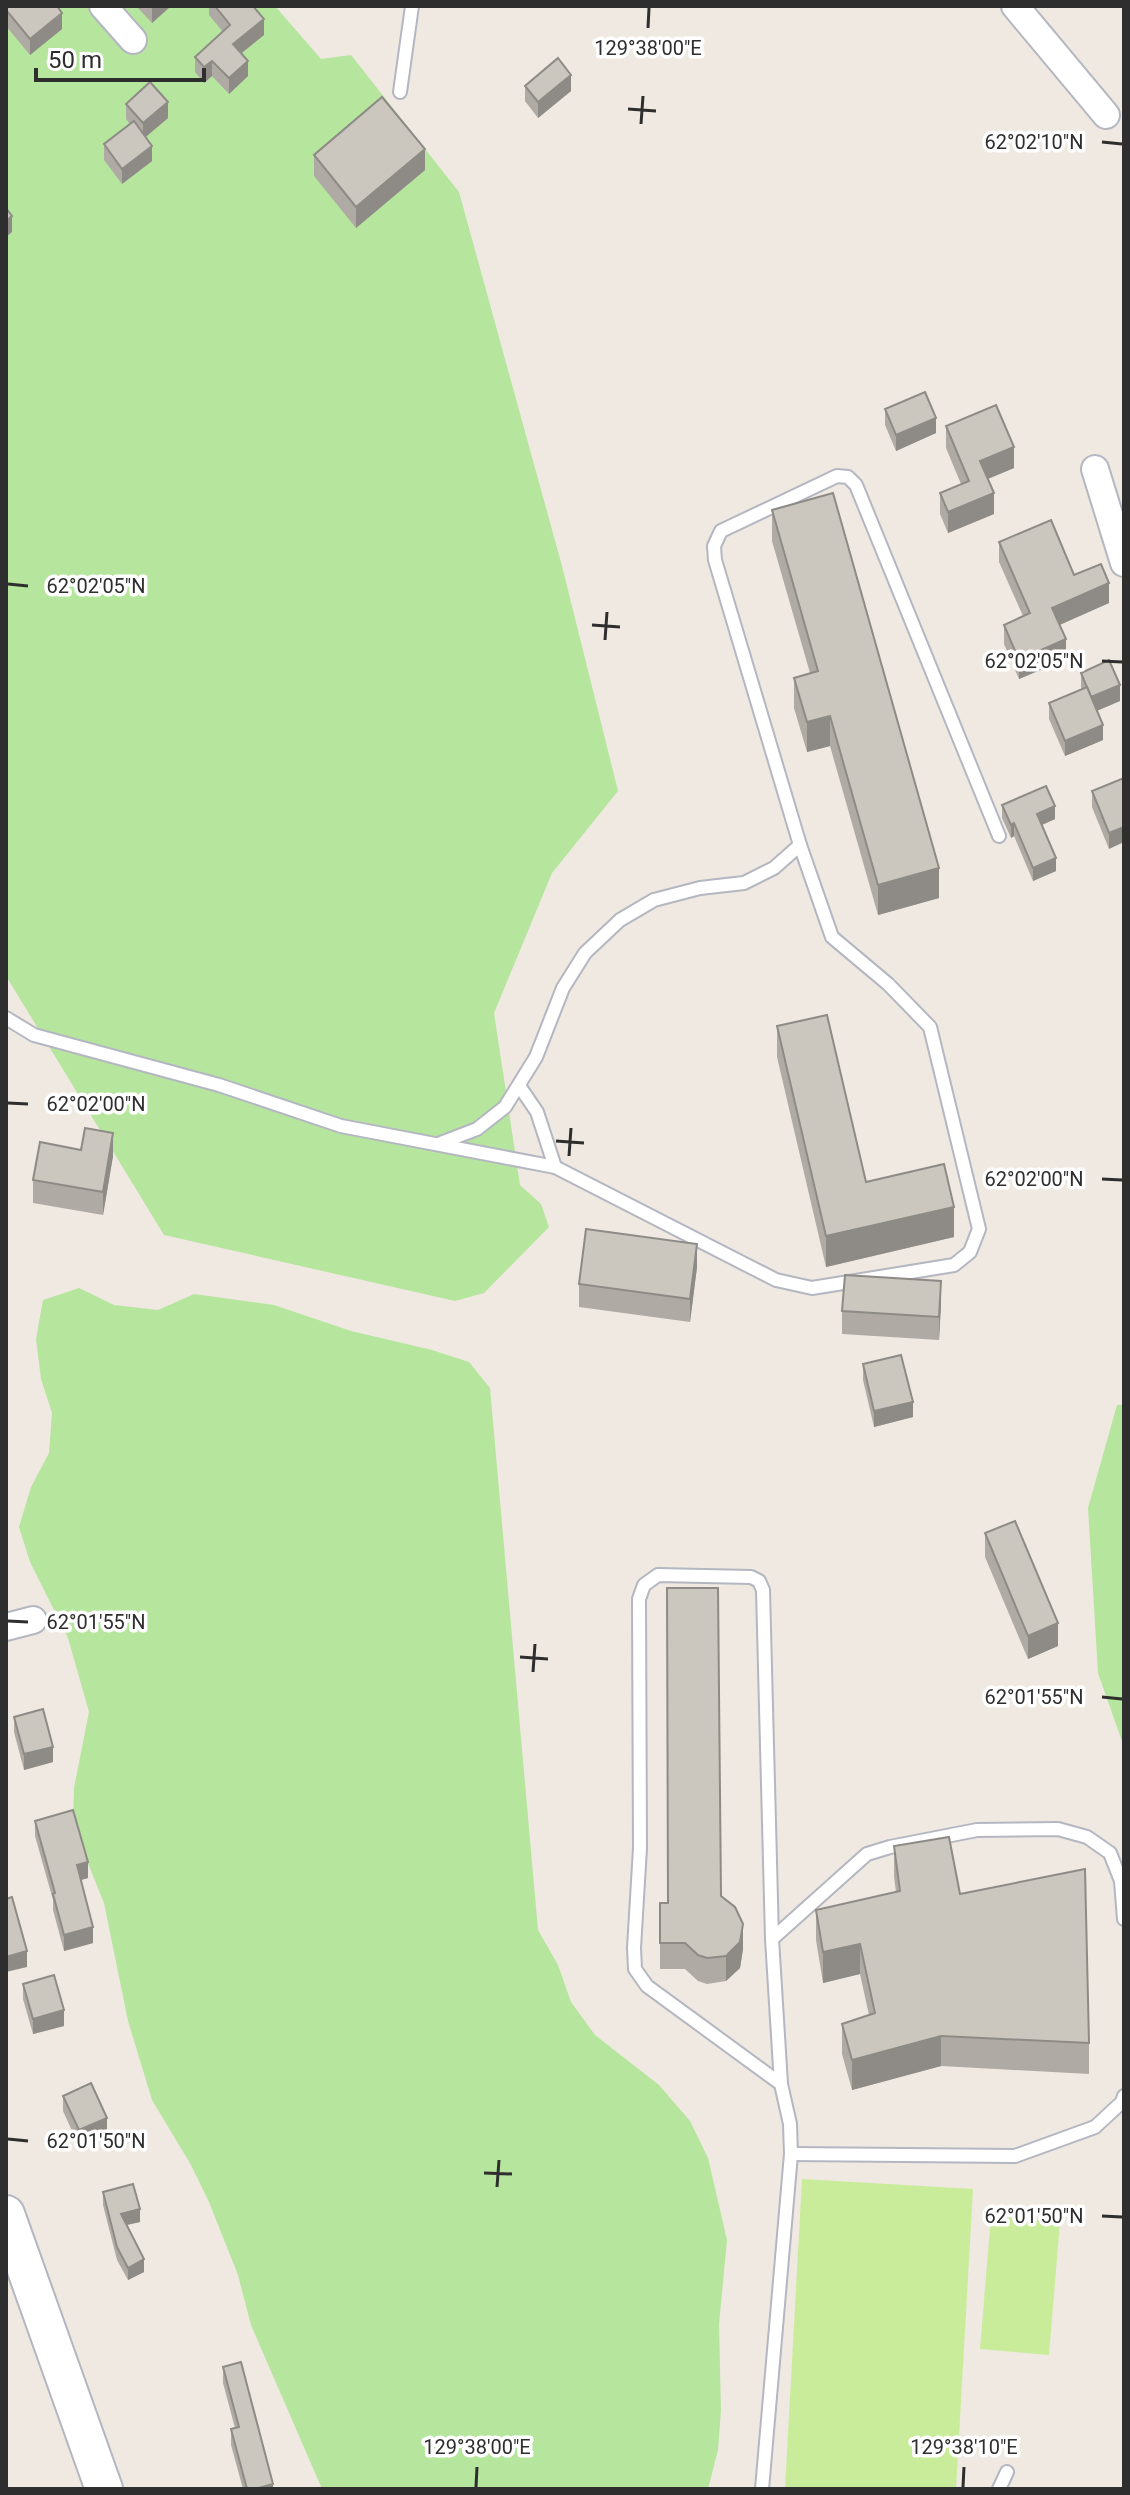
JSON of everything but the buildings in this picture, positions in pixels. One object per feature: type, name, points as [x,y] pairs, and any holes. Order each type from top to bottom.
[{"type":"main road","points":[[6,2214],[104,2489]]},
{"type":"street","points":[[103,6],[133,40]]},
{"type":"street","points":[[1015,6],[1106,115]]},
{"type":"street","points":[[1095,469],[1124,563]]},
{"type":"street","points":[[6,1627],[33,1620]]},
{"type":"lane","points":[[400,92],[412,6]]},
{"type":"lane","points":[[6,1018],[34,1035],[219,1085],[341,1126],[555,1167],[776,1280],[812,1288],[954,1265],[970,1252],[979,1229],[930,1027],[888,984],[832,937],[800,845],[715,560],[714,546],[721,531],[837,476],[848,477],[856,485],[999,836]]},
{"type":"lane","points":[[435,1144],[477,1129],[505,1107],[536,1057],[563,988],[585,953],[620,920],[654,900],[700,888],[744,883],[774,868],[800,845]]},
{"type":"lane","points":[[520,1087],[537,1112],[555,1167]]},
{"type":"lane","points":[[762,2489],[791,2154],[790,2124],[781,2084],[772,1939],[763,1590],[759,1581],[751,1577],[658,1575],[644,1585],[639,1599],[640,1848],[635,1969],[647,1986],[781,2084]]},
{"type":"lane","points":[[772,1939],[867,1854],[977,1830],[1058,1829],[1087,1837],[1110,1853],[1121,1881],[1124,1919]]},
{"type":"lane","points":[[791,2154],[1015,2156],[1095,2127],[1122,2102],[1124,2096]]},
{"type":"lane","points":[[999,2489],[1007,2472]]},
{"type":"green space","points":[[6,6],[275,6],[321,59],[351,55],[459,192],[562,566],[618,791],[552,873],[494,1013],[520,1185],[541,1204],[549,1227],[484,1293],[455,1301],[164,1235],[6,976]]},
{"type":"green space","points":[[79,1288],[114,1305],[158,1310],[194,1294],[274,1305],[351,1331],[469,1362],[490,1388],[538,1930],[558,1965],[571,2002],[595,2035],[659,2085],[690,2121],[708,2158],[727,2240],[719,2324],[721,2410],[718,2450],[708,2489],[322,2489],[251,2325],[238,2275],[209,2202],[152,2100],[128,2021],[104,1903],[73,1826],[74,1788],[89,1712],[68,1638],[30,1562],[19,1527],[31,1487],[49,1453],[52,1413],[41,1379],[36,1339],[43,1300]]},
{"type":"green space","points":[[1117,1405],[1124,1405],[1124,1747],[1098,1673],[1088,1508]]},
{"type":"green space","points":[[802,2179],[973,2189],[956,2489],[785,2489]]},
{"type":"green space","points":[[991,2216],[1060,2222],[1049,2355],[980,2349]]}]
